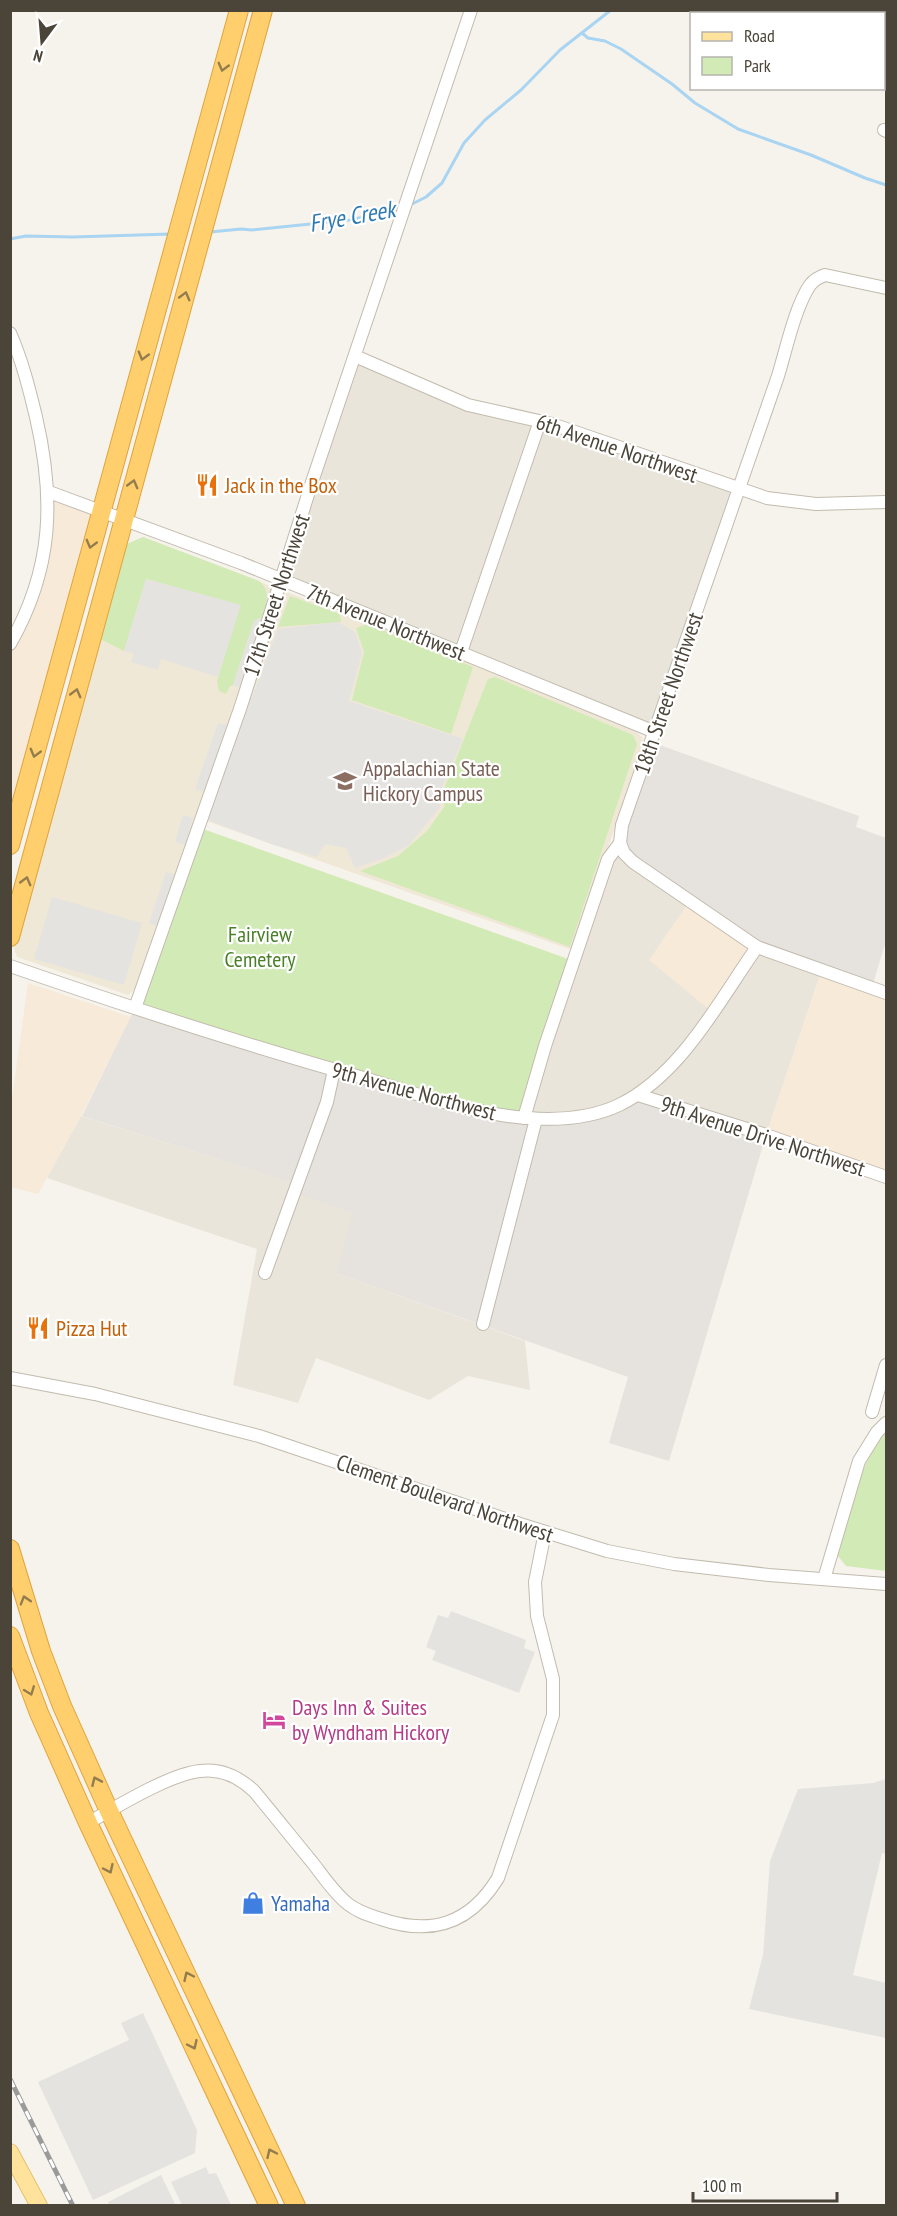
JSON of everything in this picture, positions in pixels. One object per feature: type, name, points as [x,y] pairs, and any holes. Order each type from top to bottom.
[{"type":"highway","points":[[10,845],[239,10]]},
{"type":"highway","points":[[10,938],[123,518],[264,10]]},
{"type":"highway","points":[[10,1549],[45,1662],[62,1706],[109,1811],[296,2205]]},
{"type":"highway","points":[[10,1636],[39,1713],[87,1823],[269,2205]]},
{"type":"main road","points":[[10,2152],[39,2205]]},
{"type":"street","name":"17th Street Northwest","points":[[135,1008],[241,706],[471,10]]},
{"type":"street","name":"18th Street Northwest","points":[[483,1324],[545,1046],[608,858],[620,843],[622,825],[800,307],[809,286],[816,279],[825,275],[886,288]]},
{"type":"street","points":[[10,333],[31,393],[49,492],[46,542],[40,573],[28,609],[10,644]]},
{"type":"street","name":"6th Avenue Northwest","points":[[355,356],[468,405],[540,421],[775,500],[799,503],[886,502]]},
{"type":"street","points":[[461,652],[540,421]]},
{"type":"street","name":"7th Avenue Northwest","points":[[49,492],[123,518],[281,580],[654,732]]},
{"type":"street","points":[[620,843],[633,862],[757,947],[886,993]]},
{"type":"street","name":"9th Avenue Northwest","points":[[10,966],[249,1046],[334,1070],[491,1113],[530,1118],[565,1119],[590,1115],[617,1106],[638,1095],[661,1076],[685,1050],[757,947]]},
{"type":"street","points":[[266,1273],[327,1102],[334,1070]]},
{"type":"street","name":"9th Avenue Drive Northwest","points":[[638,1095],[766,1135],[886,1177]]},
{"type":"street","points":[[872,1412],[886,1365]]},
{"type":"street","name":"Clement Boulevard Northwest","points":[[10,1378],[95,1394],[239,1430],[607,1551],[674,1564],[769,1575],[886,1584]]},
{"type":"street","points":[[824,1579],[859,1461],[877,1432],[886,1423]]},
{"type":"street","points":[[87,1823],[181,1775],[200,1771],[221,1772],[246,1784],[339,1895],[349,1905],[363,1913],[399,1925],[425,1927],[447,1923],[471,1910],[485,1897],[498,1878],[553,1715],[553,1679],[537,1616],[535,1582],[545,1532]]},
{"type":"shaded area","points":[[355,356],[468,405],[526,417],[738,488],[655,732],[281,580]]},
{"type":"shaded area","points":[[49,492],[100,511],[11,845],[11,644],[28,609]]},
{"type":"shaded area","name":"Appalachian State Hickory Campus","points":[[143,537],[415,641],[635,731],[642,737],[644,745],[572,950],[195,817],[137,988],[128,995],[17,957],[13,946],[127,544]]},
{"type":"shaded area","points":[[146,579],[241,605],[218,677],[161,659],[158,670],[131,662],[134,654],[124,651]]},
{"type":"shaded area","points":[[262,617],[240,688],[233,685],[254,621]]},
{"type":"shaded area","points":[[338,622],[355,632],[362,653],[349,701],[463,739],[436,801],[441,806],[408,846],[382,859],[355,868],[346,848],[325,844],[317,857],[274,845],[205,819],[278,629]]},
{"type":"shaded area","points":[[218,723],[227,725],[204,792],[195,789]]},
{"type":"shaded area","points":[[651,742],[859,816],[856,827],[886,838],[886,941],[872,987],[768,951],[633,862],[621,833]]},
{"type":"shaded area","points":[[183,815],[193,818],[185,845],[175,842]]},
{"type":"shaded area","points":[[620,843],[757,947],[822,969],[766,1135],[604,1111],[524,1118],[545,1046]]},
{"type":"shaded area","points":[[166,872],[176,875],[159,927],[149,923]]},
{"type":"shaded area","points":[[52,897],[142,923],[124,985],[34,959]]},
{"type":"shaded area","points":[[690,900],[757,947],[712,1012],[649,960]]},
{"type":"shaded area","points":[[822,969],[886,993],[886,1177],[766,1135]]},
{"type":"shaded area","points":[[28,983],[131,1017],[38,1194],[10,1187],[11,1106]]},
{"type":"shaded area","points":[[135,1008],[452,1103],[565,1119],[638,1095],[766,1135],[669,1461],[609,1443],[628,1377],[336,1273],[353,1213],[294,1193],[297,1184],[82,1116]]},
{"type":"shaded area","points":[[81,1116],[298,1184],[295,1193],[354,1213],[336,1273],[525,1341],[530,1390],[468,1376],[429,1400],[316,1358],[298,1403],[233,1385],[257,1249],[47,1178]]},
{"type":"shaded area","points":[[451,1611],[526,1640],[524,1648],[535,1652],[519,1693],[432,1660],[436,1651],[426,1647],[438,1615],[448,1618]]},
{"type":"shaded area","points":[[886,1779],[886,1854],[882,1853],[853,1975],[886,1983],[886,2038],[749,2009],[763,1955],[770,1861],[798,1789],[873,1783]]},
{"type":"shaded area","points":[[143,2013],[197,2130],[195,2153],[93,2200],[38,2082],[129,2040],[121,2023]]},
{"type":"shaded area","points":[[206,2167],[209,2174],[216,2173],[231,2205],[182,2205],[171,2182]]},
{"type":"shaded area","points":[[161,2175],[175,2204],[171,2206],[109,2205],[108,2202]]},
{"type":"green space","points":[[143,537],[259,581],[266,589],[267,598],[262,617],[254,621],[233,685],[226,694],[219,691],[217,681],[240,605],[146,579],[124,651],[100,639],[127,544]]},
{"type":"green space","points":[[290,596],[340,614],[341,622],[278,627]]},
{"type":"green space","points":[[368,624],[473,667],[451,734],[352,700],[364,652],[356,628]]},
{"type":"green space","points":[[495,677],[633,735],[637,744],[570,947],[360,871],[398,856],[427,831],[445,806],[440,799],[488,679]]},
{"type":"green space","name":"Fairview Cemetery","points":[[203,829],[571,960],[521,1114],[378,1080],[142,1004]]},
{"type":"green space","points":[[886,1431],[886,1571],[846,1566],[838,1556],[838,1546],[863,1471]]},
{"type":"waterway","name":"Frye Creek","points":[[408,206],[426,197],[442,183],[464,143],[485,120],[521,90],[560,50],[611,10]]},
{"type":"waterway","points":[[582,33],[588,38],[605,41],[621,49],[695,103],[738,129],[886,185]]},
{"type":"waterway","name":"Frye Creek","points":[[210,232],[350,220],[399,209]]},
{"type":"waterway","name":"Frye Creek","points":[[10,239],[26,236],[171,234]]},
{"type":"railway","points":[[10,2079],[73,2206]]},
{"type":"place","name":"Jack in the Box","points":[[207,485]]},
{"type":"place","name":"Appalachian State Hickory Campus","points":[[345,781]]},
{"type":"place","name":"Pizza Hut","points":[[38,1328]]},
{"type":"place","name":"Days Inn & Suites by Wyndham Hickory","points":[[274,1720]]},
{"type":"place","name":"Yamaha","points":[[253,1903]]}]
